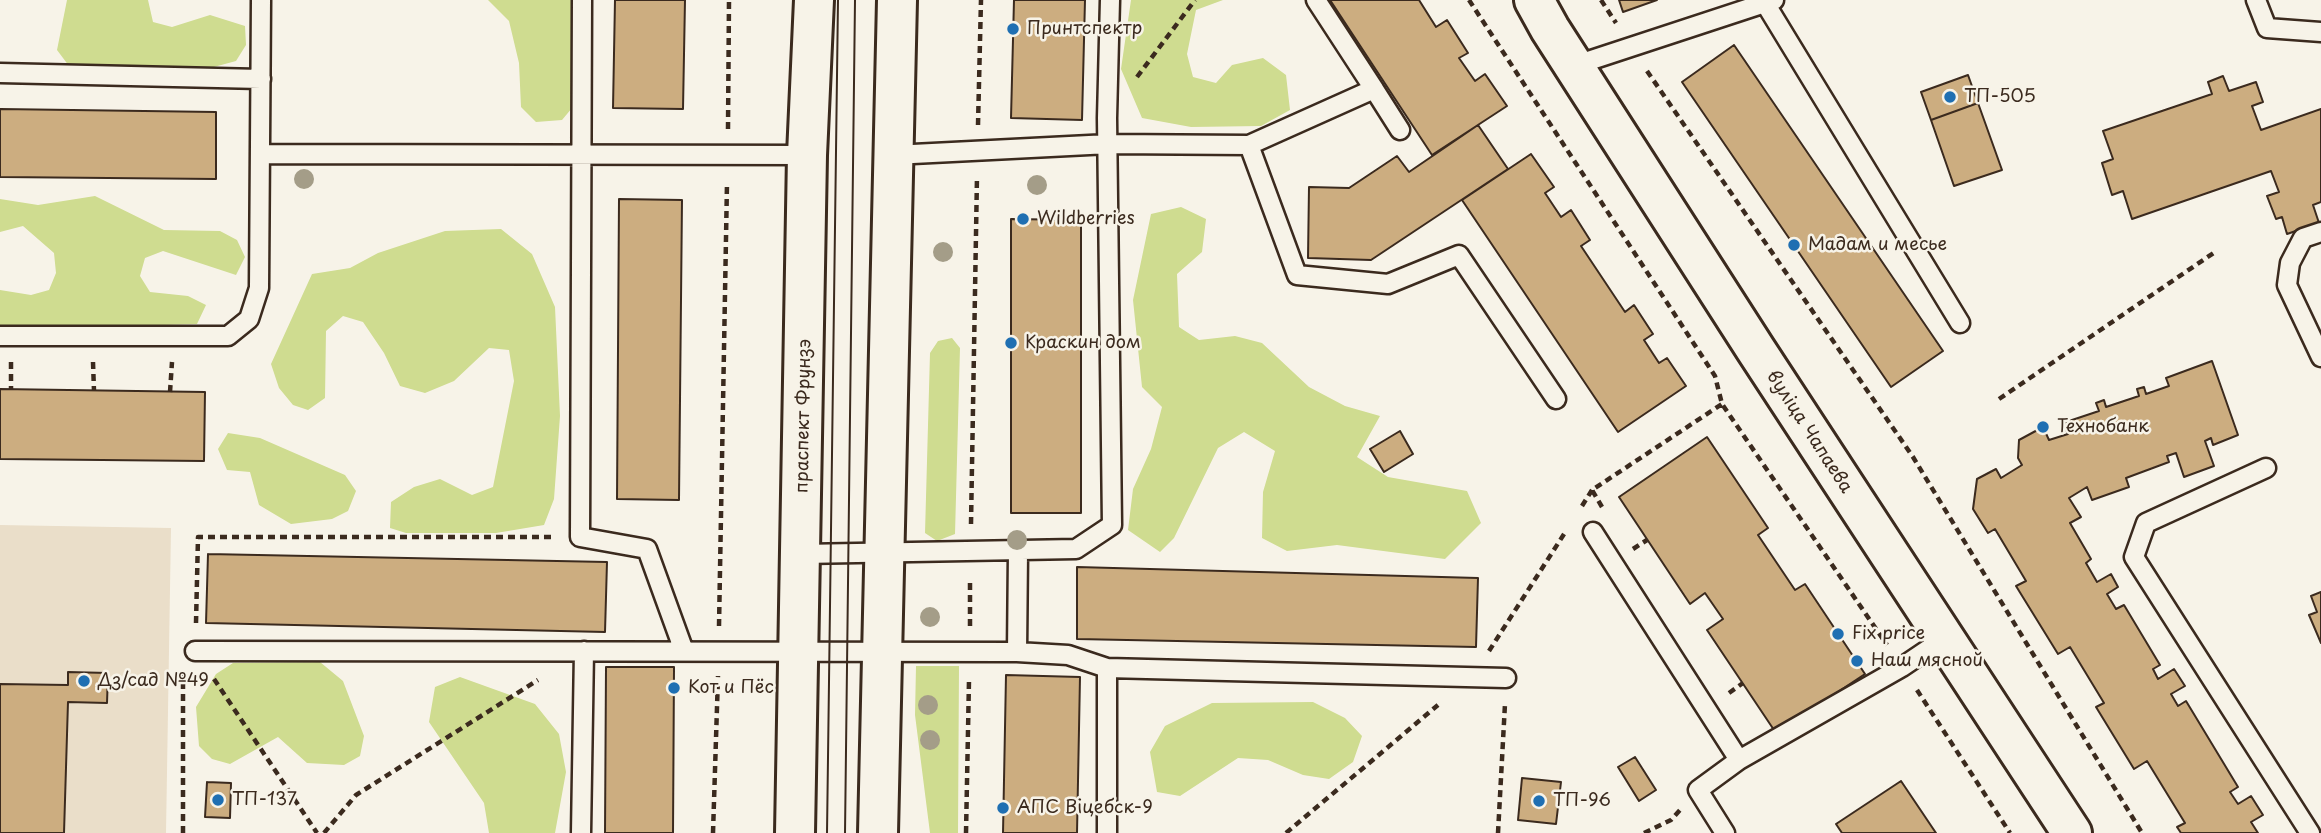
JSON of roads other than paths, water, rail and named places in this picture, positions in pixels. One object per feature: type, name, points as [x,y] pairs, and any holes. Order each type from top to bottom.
[{"type":"main road","name":"праспект Фрунзэ","points":[[795,833],[807,155],[814,0]]},
{"type":"main road","points":[[878,833],[897,0]]},
{"type":"main road","name":"вуліца Чапаева","points":[[1537,10],[2072,833]]},
{"type":"lane","points":[[0,336],[228,335],[249,319],[259,288],[261,0]]},
{"type":"lane","points":[[583,0],[580,537],[647,549],[684,651]]},
{"type":"lane","points":[[802,554],[1076,549],[1112,525],[1107,117],[1110,0]]},
{"type":"lane","points":[[1316,0],[1400,130]]},
{"type":"lane","points":[[2256,0],[2267,28],[2321,32]]},
{"type":"lane","points":[[1573,66],[1770,1],[1959,323]]},
{"type":"lane","points":[[0,73],[261,79]]},
{"type":"lane","points":[[893,155],[1109,144],[1249,145],[1374,89]]},
{"type":"lane","points":[[1249,145],[1297,275],[1388,284],[1459,255],[1556,399]]},
{"type":"lane","points":[[261,154],[807,155]]},
{"type":"lane","points":[[2321,232],[2303,238],[2290,263],[2287,285],[2321,357]]},
{"type":"lane","points":[[2266,468],[2146,523],[2134,556],[2311,833]]},
{"type":"lane","points":[[1593,533],[1738,760]]},
{"type":"lane","points":[[1017,652],[1018,552]]},
{"type":"lane","points":[[1726,833],[1698,790],[1738,760],[1902,667],[1945,639]]},
{"type":"lane","points":[[195,651],[1017,652],[1068,655],[1107,668],[1506,678]]},
{"type":"lane","points":[[581,833],[584,651]]},
{"type":"lane","points":[[1107,668],[1107,833]]},
{"type":"tram line","points":[[827,833],[838,0]]},
{"type":"tram line","points":[[845,833],[855,0]]},
{"type":"place","name":"Принтспектр","points":[[1013,29]]},
{"type":"place","name":"ТП-505","points":[[1950,97]]},
{"type":"place","name":"Wildberries","points":[[1023,219]]},
{"type":"place","name":"Мадам и месье","points":[[1794,245]]},
{"type":"place","name":"Краскин дом","points":[[1011,343]]},
{"type":"place","name":"Технобанк","points":[[2043,427]]},
{"type":"place","name":"Fix price","points":[[1838,634]]},
{"type":"place","name":"Наш мясной","points":[[1857,661]]},
{"type":"place","name":"Дз/сад №49","points":[[84,681]]},
{"type":"place","name":"Кот и Пёс","points":[[674,688]]},
{"type":"place","name":"ТП-137","points":[[218,800]]},
{"type":"place","name":"ТП-96","points":[[1539,801]]},
{"type":"place","name":"АПС Віцебск-9","points":[[1003,808]]}]
